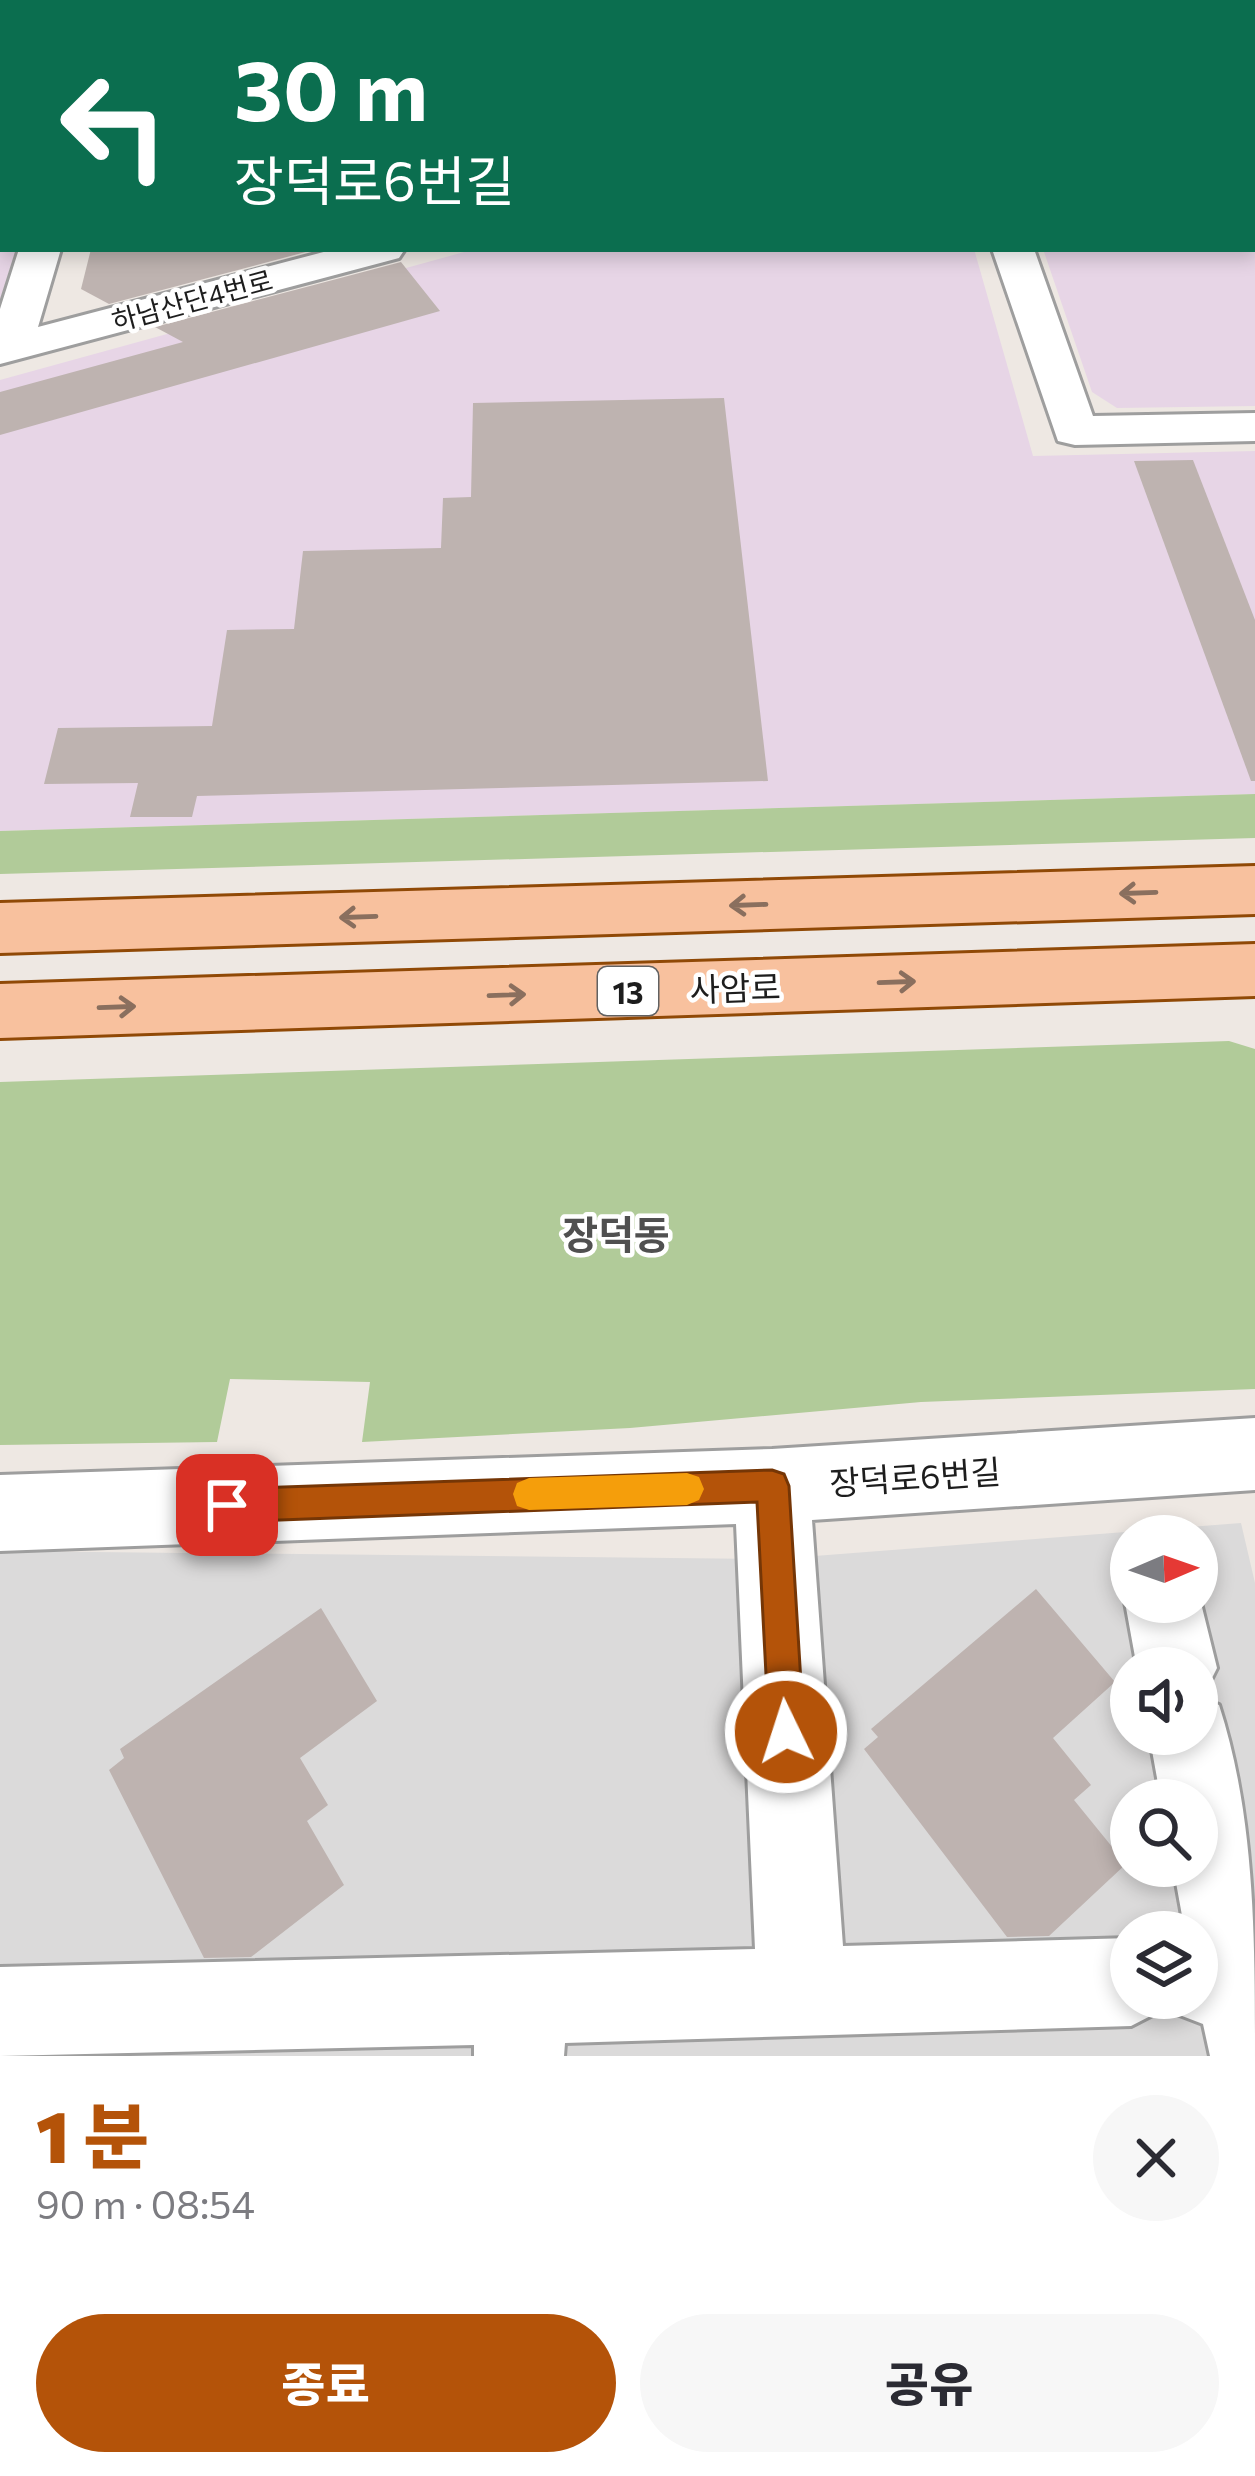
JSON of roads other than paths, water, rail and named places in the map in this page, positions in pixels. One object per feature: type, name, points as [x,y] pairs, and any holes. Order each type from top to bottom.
[{"type":"main road","points":[[0,928],[1255,890]]},
{"type":"main road","name":"사암로","points":[[0,1011],[1255,970]]},
{"type":"street","points":[[5,350],[39,252]]},
{"type":"street","name":"하남산단4번로","points":[[5,350],[373,252]]},
{"type":"street","points":[[1014,252],[1075,431],[1255,427]]},
{"type":"street","name":"장덕로6번길","points":[[0,1514],[772,1486],[1255,1454]]},
{"type":"street","points":[[772,1486],[802,1992]]},
{"type":"street","points":[[1193,1755],[1230,2005]]},
{"type":"street","points":[[0,2012],[519,2028],[802,1992],[1110,1983]]},
{"type":"district","name":"장덕동","points":[[616,1233]]}]
